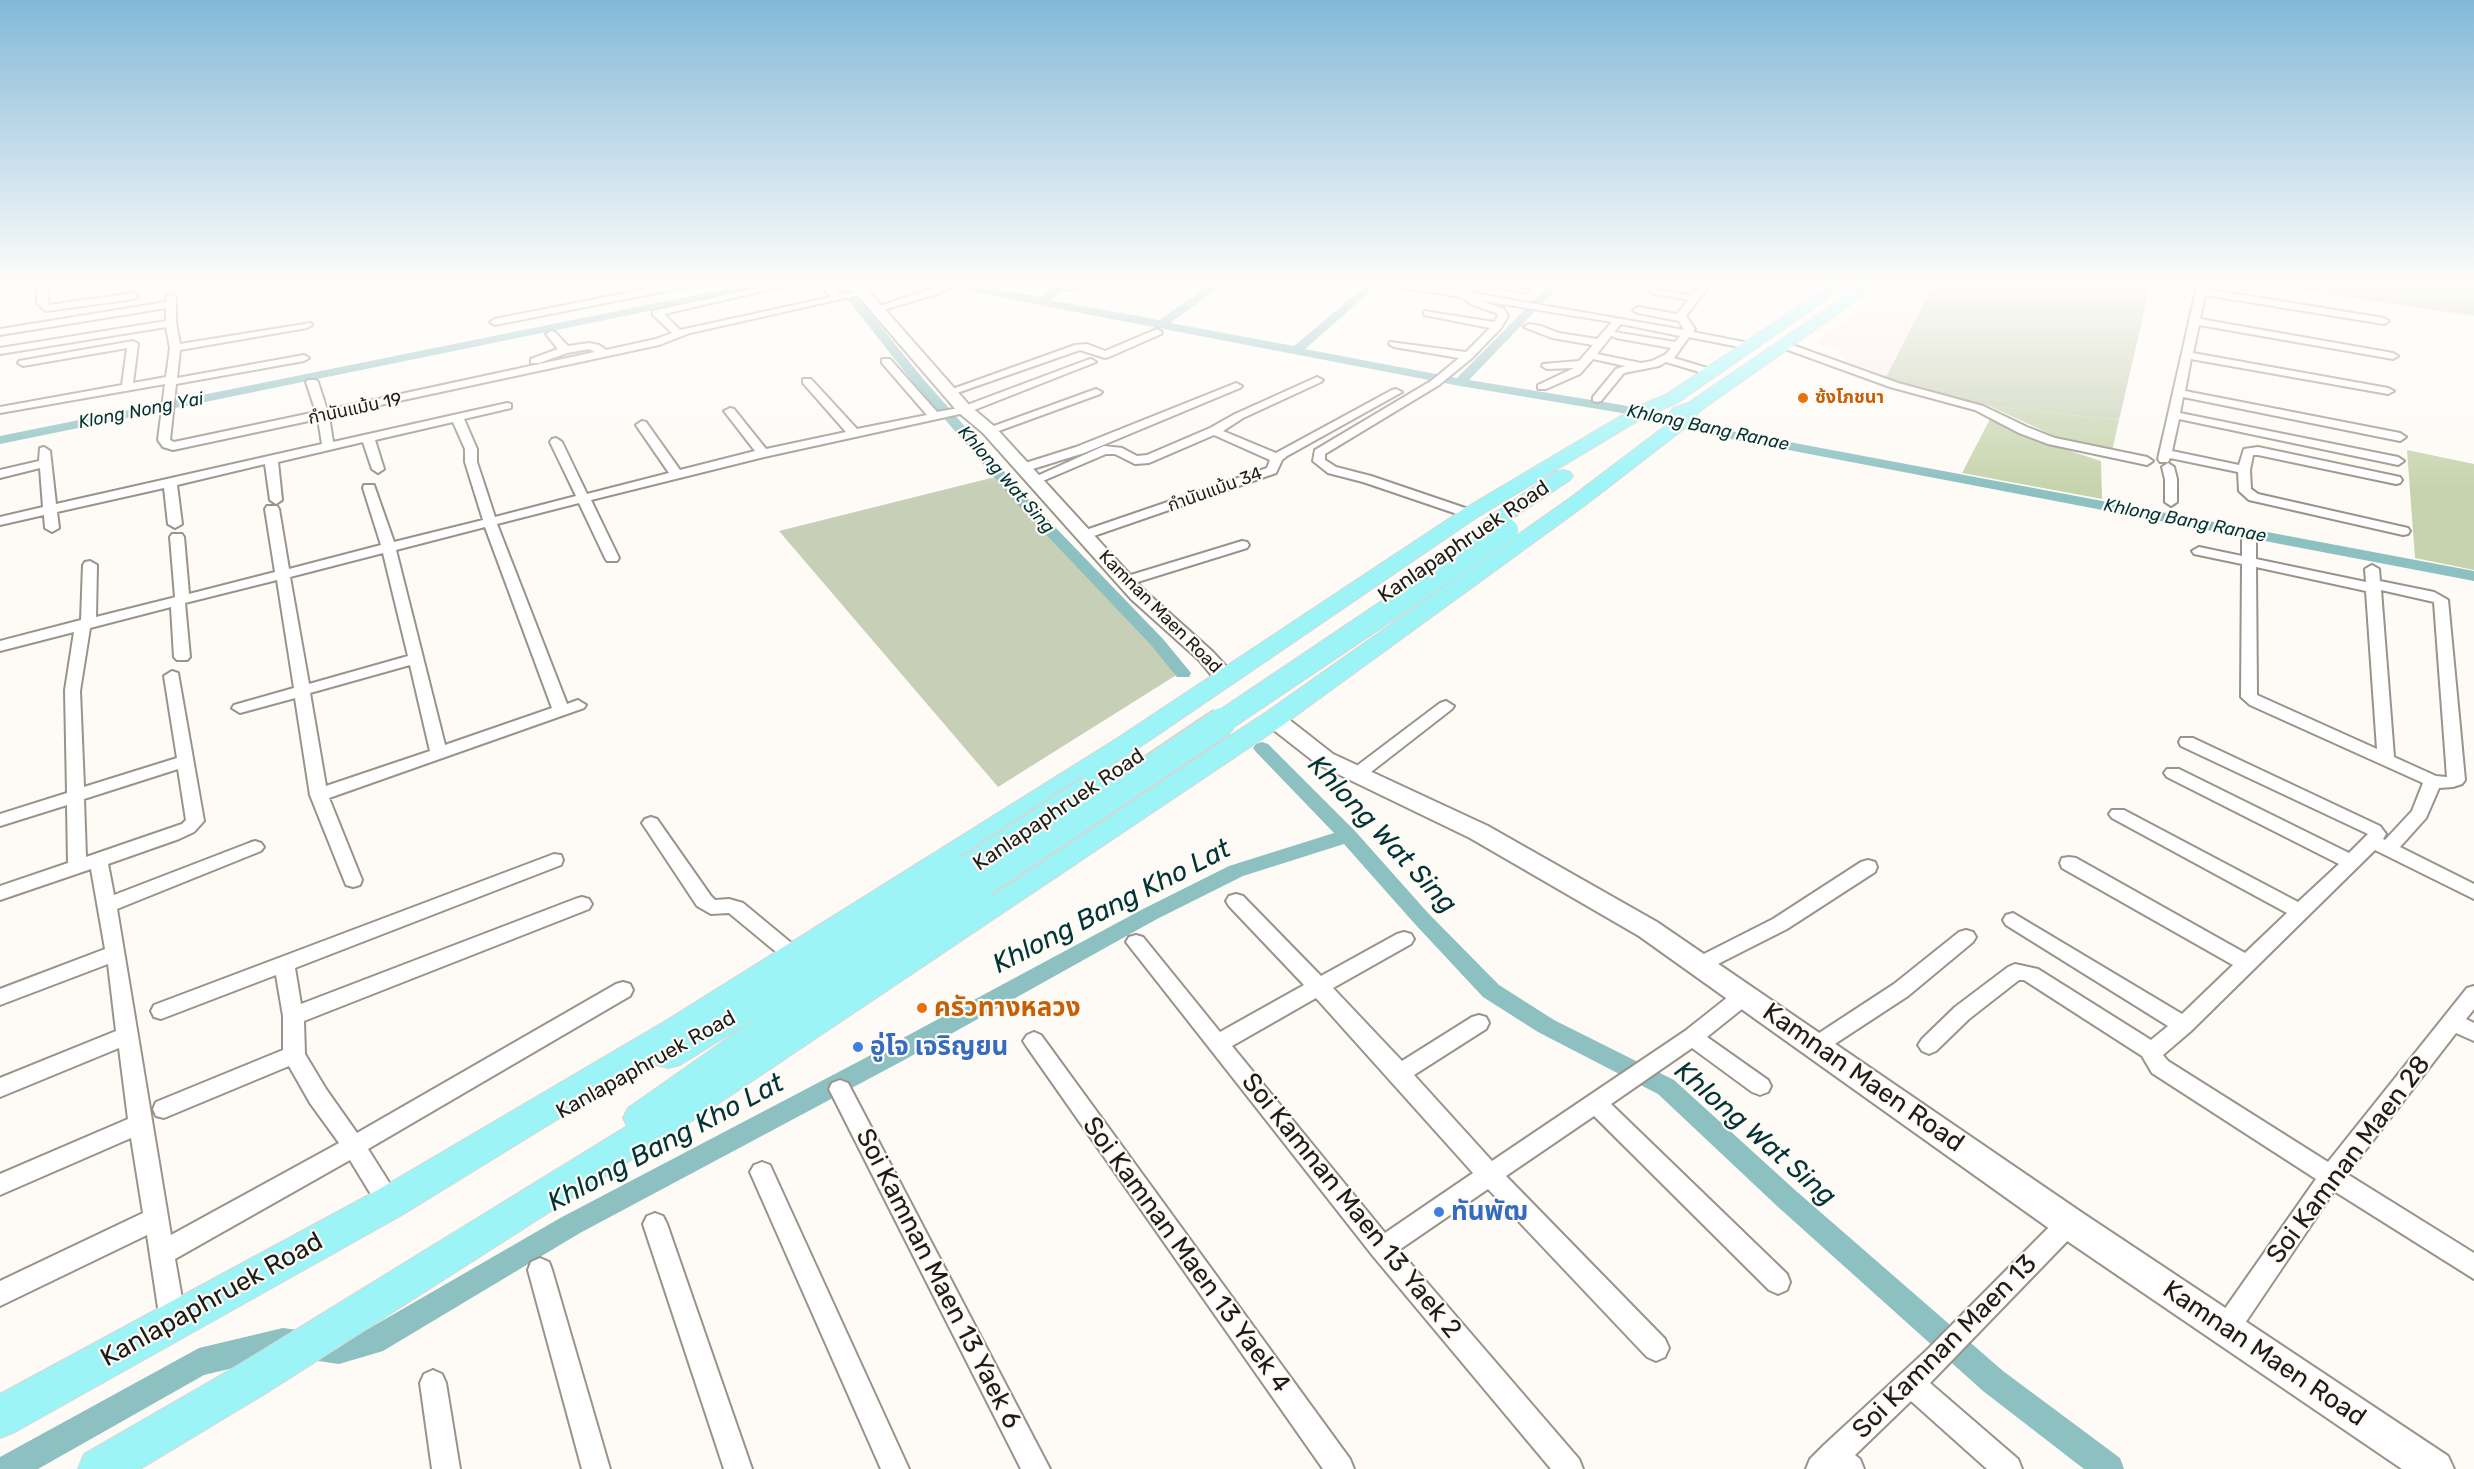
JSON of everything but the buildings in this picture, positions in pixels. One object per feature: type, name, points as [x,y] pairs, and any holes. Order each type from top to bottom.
[{"type":"main road","name":"Kanlapaphruek Road","points":[[99,1469],[254,1378],[756,1062],[1274,719],[1577,502],[1661,418],[1671,399],[1742,351]]},
{"type":"main road","name":"Kanlapaphruek Road","points":[[424,1184],[794,956],[1125,745],[1337,605],[1775,351]]},
{"type":"main road","name":"Kanlapaphruek Road","points":[[485,1231],[976,876],[1482,522],[1661,418]]},
{"type":"main road","points":[[1337,605],[1332,618],[1334,629],[1338,636],[1348,642],[1370,643],[1393,634]]},
{"type":"main road","points":[[1225,677],[1274,719]]},
{"type":"main road","points":[[1125,745],[1163,733],[1186,736],[1195,745],[1197,753],[1193,768],[1185,776]]},
{"type":"main road","name":"Kanlapaphruek Road","points":[[0,1417],[424,1184],[571,1108],[725,1022],[976,876]]},
{"type":"street","points":[[23,363],[95,351]]},
{"type":"street","points":[[127,387],[134,351]]},
{"type":"street","name":"กำนันแม้น 19","points":[[176,351],[164,440],[173,446],[323,416],[618,351]]},
{"type":"street","points":[[532,363],[565,351]]},
{"type":"street","points":[[599,351],[604,354]]},
{"type":"street","name":"Kamnan Maen Road","points":[[913,351],[950,392],[951,413],[989,430],[1126,581],[1206,656],[1225,677]]},
{"type":"street","points":[[950,392],[1069,351]]},
{"type":"street","points":[[1095,351],[1105,355],[1115,351]]},
{"type":"street","points":[[1431,351],[1468,357]]},
{"type":"street","points":[[1474,351],[1435,383],[1319,453],[1319,461],[1349,476],[1359,484],[1482,522]]},
{"type":"street","points":[[1542,387],[1576,372],[1594,351]]},
{"type":"street","points":[[1597,357],[1650,366],[1666,360],[1674,351]]},
{"type":"street","points":[[1799,351],[1894,385],[1979,408],[2023,430],[2052,441],[2147,460],[2153,457],[2244,470]]},
{"type":"street","points":[[2171,502],[2171,479],[2166,460],[2188,351]]},
{"type":"street","points":[[2362,351],[2393,356]]},
{"type":"street","points":[[2187,355],[2388,392]]},
{"type":"street","points":[[0,410],[304,358]]},
{"type":"street","points":[[1666,360],[1710,372]]},
{"type":"street","points":[[886,361],[951,413]]},
{"type":"street","points":[[0,646],[763,453],[951,413],[1091,362]]},
{"type":"street","points":[[1547,366],[1582,364]]},
{"type":"street","points":[[1597,399],[1620,372],[1641,366]]},
{"type":"street","points":[[1028,474],[1098,451],[1111,450],[1135,460],[1149,459],[1214,431],[1239,416],[1317,380]]},
{"type":"street","points":[[807,381],[855,434]]},
{"type":"street","points":[[312,382],[323,416],[328,447]]},
{"type":"street","points":[[1028,474],[1080,450],[1236,386]]},
{"type":"street","points":[[989,430],[1096,392]]},
{"type":"street","name":"กำนันแม้น 34","points":[[1085,535],[1272,470],[1277,458],[1396,392]]},
{"type":"street","points":[[2179,393],[2400,437]]},
{"type":"street","points":[[0,521],[507,406]]},
{"type":"street","points":[[730,411],[763,453]]},
{"type":"street","points":[[2174,415],[2398,461]]},
{"type":"street","points":[[457,417],[471,449],[471,462],[490,522],[561,710]]},
{"type":"street","points":[[642,425],[677,475]]},
{"type":"street","points":[[1214,431],[1277,458]]},
{"type":"street","points":[[368,438],[378,469]]},
{"type":"street","points":[[556,442],[612,558]]},
{"type":"street","points":[[2396,480],[2258,451],[2248,452],[2244,470],[2245,491],[2254,497],[2403,531]]},
{"type":"street","points":[[0,474],[45,457],[52,528]]},
{"type":"street","points":[[271,459],[281,574],[320,795],[353,880]]},
{"type":"street","points":[[170,482],[176,531],[182,657]]},
{"type":"street","points":[[369,488],[388,548],[439,754]]},
{"type":"street","points":[[2199,551],[2250,562],[2373,580],[2441,600],[2456,780],[2447,783],[2433,781],[2249,697],[2250,562],[2249,540]]},
{"type":"street","points":[[1126,581],[1242,545]]},
{"type":"street","points":[[90,566],[86,624],[73,691],[76,797],[88,862],[107,905],[116,953],[140,1124],[173,1321]]},
{"type":"street","points":[[2373,580],[2386,760]]},
{"type":"street","points":[[240,708],[414,659]]},
{"type":"street","points":[[0,893],[173,835],[188,828],[195,821],[171,676]]},
{"type":"street","points":[[320,795],[578,705]]},
{"type":"street","points":[[1356,775],[1446,706]]},
{"type":"street","name":"Kamnan Maen Road","points":[[1274,719],[1325,759],[1479,832],[1648,929],[2069,1223],[2435,1469]]},
{"type":"street","points":[[2187,742],[2374,830],[2381,844],[2474,892]]},
{"type":"street","points":[[0,820],[185,761]]},
{"type":"street","points":[[2173,774],[2351,862]]},
{"type":"street","points":[[2152,1051],[2184,1024],[2351,862],[2381,844],[2420,814],[2433,781]]},
{"type":"street","points":[[2118,814],[2300,912]]},
{"type":"street","points":[[651,823],[704,901],[711,907],[736,908],[794,956]]},
{"type":"street","points":[[107,905],[255,847]]},
{"type":"street","points":[[161,1011],[554,860]]},
{"type":"street","points":[[2068,863],[2247,964]]},
{"type":"street","points":[[1701,964],[1780,924],[1868,867]]},
{"type":"street","points":[[1236,901],[1399,1074],[1490,1175],[1656,1348]]},
{"type":"street","points":[[293,1016],[582,904]]},
{"type":"street","points":[[2013,920],[2184,1024]]},
{"type":"street","points":[[1817,1045],[1901,990],[1966,937]]},
{"type":"street","points":[[1218,1043],[1404,939]]},
{"type":"street","name":"Soi Kamnan Maen 13 Yaek 2","points":[[1136,942],[1383,1248],[1569,1469]]},
{"type":"street","points":[[0,998],[116,953]]},
{"type":"street","points":[[284,965],[293,1016],[294,1055],[318,1096],[354,1146],[389,1203]]},
{"type":"street","points":[[1929,1045],[1962,1013],[2015,972],[2031,974],[2152,1051],[2153,1058],[2160,1067],[2474,1267]]},
{"type":"street","points":[[162,1253],[354,1146],[623,990]]},
{"type":"street","name":"Soi Kamnan Maen 28","points":[[2226,1329],[2332,1175],[2474,994]]},
{"type":"street","points":[[1383,1248],[1692,1037],[1745,995]]},
{"type":"street","points":[[2452,1021],[2474,1033]]},
{"type":"street","points":[[1399,1074],[1479,1023]]},
{"type":"street","points":[[0,1088],[127,1036]]},
{"type":"street","points":[[1692,1037],[1760,1086]]},
{"type":"street","name":"Soi Kamnan Maen 13 Yaek 4","points":[[1034,1041],[1340,1469]]},
{"type":"street","points":[[164,1109],[294,1055]]},
{"type":"street","name":"Soi Kamnan Maen 13 Yaek 6","points":[[840,1089],[1036,1469]]},
{"type":"street","points":[[1595,1103],[1778,1282]]},
{"type":"street","points":[[0,1185],[140,1124]]},
{"type":"street","points":[[762,1172],[895,1469]]},
{"type":"street","points":[[0,1294],[155,1219]]},
{"type":"street","name":"Soi Kamnan Maen 13","points":[[1835,1464],[1910,1383],[2069,1223]]},
{"type":"street","points":[[655,1224],[738,1469]]},
{"type":"street","points":[[540,1270],[596,1469]]},
{"type":"street","points":[[433,1383],[446,1469]]},
{"type":"street","points":[[1910,1383],[2008,1469]]},
{"type":"shaded area","points":[[1838,351],[1900,351],[1886,377],[1848,362]]},
{"type":"green space","points":[[1900,351],[2135,351],[2119,420],[1989,406],[1886,377]]},
{"type":"green space","points":[[1989,406],[2119,420],[2112,451],[2059,438]]},
{"type":"green space","points":[[1991,417],[2024,436],[2101,461],[2102,499],[1962,473]]},
{"type":"green space","points":[[2407,450],[2474,464],[2474,570],[2415,558]]},
{"type":"green space","points":[[999,476],[1178,674],[998,787],[779,531]]},
{"type":"waterway","name":"Klong Nong Yai","points":[[0,440],[439,351]]},
{"type":"waterway","name":"Khlong Wat Sing","points":[[894,351],[1023,502],[1157,642],[1183,673]]},
{"type":"waterway","name":"Khlong Bang Ranae","points":[[1297,351],[1460,382]]},
{"type":"waterway","points":[[1460,382],[1491,351]]},
{"type":"waterway","name":"Khlong Bang Ranae","points":[[1460,382],[1622,409],[1715,432],[2474,576]]},
{"type":"waterway","name":"Khlong Wat Sing","points":[[1262,748],[1348,836]]},
{"type":"waterway","name":"Khlong Bang Kho Lat","points":[[9,1469],[199,1362],[283,1342],[339,1350],[373,1341],[571,1225],[898,1052],[1150,914],[1236,871],[1348,836]]},
{"type":"waterway","name":"Khlong Wat Sing","points":[[1348,836],[1421,918],[1491,991],[1546,1026],[1666,1087],[1786,1198],[1993,1381],[2109,1469]]},
{"type":"place","name":"ซ้งโภชนา","points":[[1803,398]]},
{"type":"place","name":"ครัวทางหลวง","points":[[922,1008]]},
{"type":"place","name":"อู่โจ เจริญยน","points":[[858,1047]]},
{"type":"place","name":"ทันพัฒ","points":[[1439,1212]]}]
